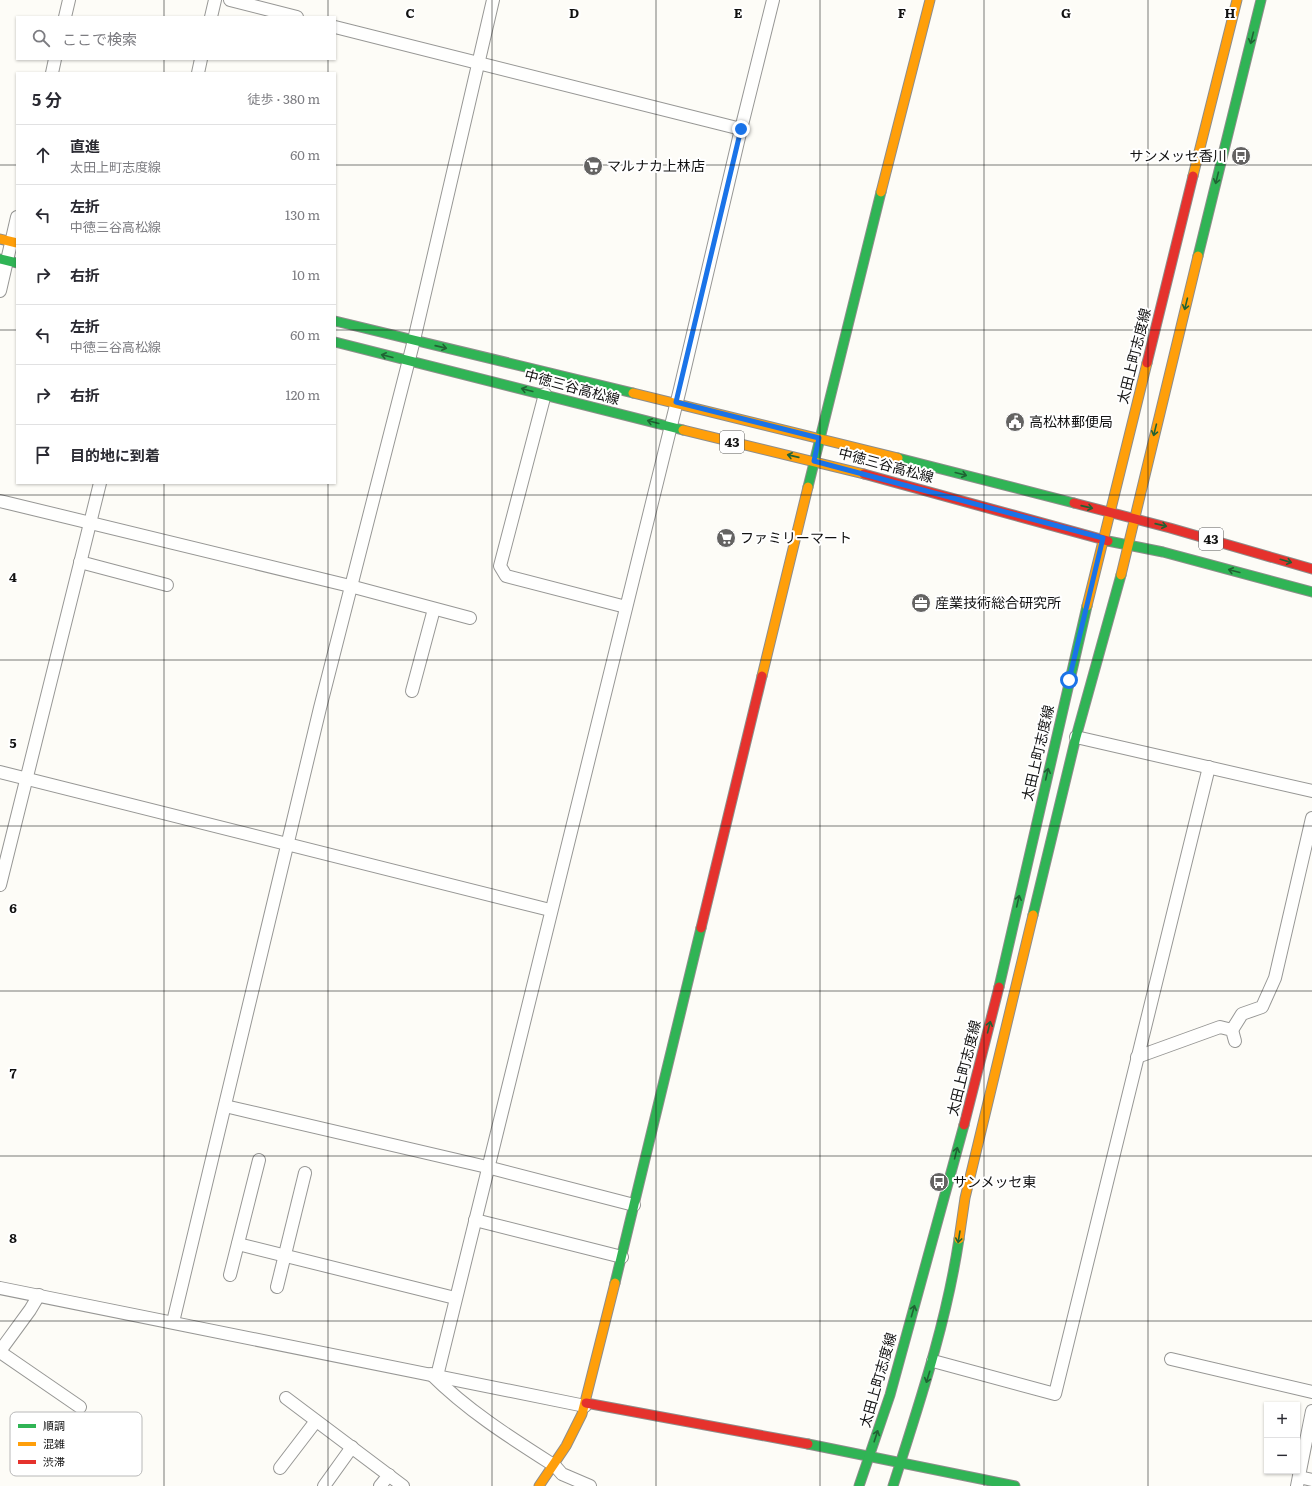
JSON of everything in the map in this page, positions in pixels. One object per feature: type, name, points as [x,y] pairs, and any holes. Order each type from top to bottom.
[{"type":"main road","points":[[539,1486],[555,1466],[586,1405],[819,438],[930,0]]},
{"type":"main road","name":"太田上町志度線","points":[[859,1486],[890,1395],[947,1191],[991,1020],[1109,512],[1237,0]]},
{"type":"main road","points":[[893,1486],[902,1462],[933,1361],[953,1276],[965,1198],[1076,737],[1128,546],[1261,0]]},
{"type":"main road","name":"中徳三谷高松線","points":[[336,321],[676,402],[819,438],[1170,528],[1312,568]]},
{"type":"main road","name":"中徳三谷高松線","points":[[336,342],[545,394],[670,427],[814,461],[1128,546],[1163,552],[1312,592]]},
{"type":"main road","points":[[586,1405],[902,1462],[1015,1486]]},
{"type":"street","points":[[65,16],[70,0]]},
{"type":"street","points":[[211,16],[215,0]]},
{"type":"street","points":[[230,0],[293,16]]},
{"type":"street","points":[[173,1322],[350,586],[409,361],[493,0]]},
{"type":"street","points":[[434,1375],[455,1298],[626,607],[773,0]]},
{"type":"street","points":[[336,26],[741,129]]},
{"type":"street","points":[[52,72],[55,60]]},
{"type":"street","points":[[198,72],[201,60]]},
{"type":"street","points":[[0,291],[16,221]]},
{"type":"street","points":[[545,394],[500,566],[506,576],[626,607]]},
{"type":"street","points":[[0,885],[25,779],[100,484]]},
{"type":"street","points":[[0,501],[350,586],[470,618]]},
{"type":"street","points":[[80,562],[167,585]]},
{"type":"street","points":[[412,691],[434,609]]},
{"type":"street","points":[[1076,737],[1312,791]]},
{"type":"street","points":[[933,1361],[1055,1394],[1209,767]]},
{"type":"street","points":[[0,772],[550,910]]},
{"type":"street","points":[[1138,1057],[1220,1027],[1234,1036],[1242,1014],[1262,1007],[1275,978],[1312,818]]},
{"type":"street","points":[[225,1106],[487,1167],[634,1205]]},
{"type":"street","points":[[230,1275],[259,1160]]},
{"type":"street","points":[[277,1287],[304,1173]]},
{"type":"street","points":[[474,1220],[622,1257]]},
{"type":"street","points":[[238,1244],[455,1298]]},
{"type":"street","points":[[0,1288],[39,1294],[586,1405]]},
{"type":"street","points":[[39,1294],[30,1310],[0,1351],[80,1407]]},
{"type":"street","points":[[1171,1359],[1312,1392]]},
{"type":"street","points":[[434,1375],[454,1397],[484,1420],[555,1466],[562,1474],[590,1486]]},
{"type":"street","points":[[286,1398],[403,1486]]},
{"type":"street","points":[[1312,1411],[1298,1482],[1312,1480]]},
{"type":"street","points":[[280,1468],[316,1421]]},
{"type":"street","points":[[324,1486],[352,1448]]},
{"type":"street","points":[[380,1486],[388,1475]]},
{"type":"traffic: fast","points":[[1198,256],[1261,0]]},
{"type":"traffic: fast","points":[[808,487],[881,192]]},
{"type":"traffic: fast","points":[[0,259],[16,263]]},
{"type":"traffic: fast","points":[[336,321],[633,393]]},
{"type":"traffic: fast","points":[[336,342],[683,430]]},
{"type":"traffic: fast","points":[[898,458],[1074,503]]},
{"type":"traffic: fast","points":[[1108,541],[1163,552],[1312,592]]},
{"type":"traffic: fast","points":[[1033,915],[1076,737],[1121,575]]},
{"type":"traffic: fast","points":[[999,987],[1087,606]]},
{"type":"traffic: fast","points":[[615,1283],[701,928]]},
{"type":"traffic: fast","points":[[859,1486],[890,1395],[964,1125]]},
{"type":"traffic: fast","points":[[893,1486],[931,1364],[947,1302],[959,1239]]},
{"type":"traffic: fast","points":[[808,1444],[1015,1486]]},
{"type":"traffic: slow","points":[[881,192],[930,0]]},
{"type":"traffic: slow","points":[[1193,176],[1237,0]]},
{"type":"traffic: slow","points":[[0,239],[16,243]]},
{"type":"traffic: slow","points":[[1121,575],[1198,256]]},
{"type":"traffic: slow","points":[[1087,606],[1147,363]]},
{"type":"traffic: slow","points":[[633,393],[898,458]]},
{"type":"traffic: slow","points":[[683,430],[864,474]]},
{"type":"traffic: slow","points":[[762,676],[808,487]]},
{"type":"traffic: slow","points":[[959,1239],[965,1198],[1033,915]]},
{"type":"traffic: slow","points":[[539,1486],[566,1446],[582,1414],[615,1283]]},
{"type":"traffic: jam","points":[[1147,363],[1193,176]]},
{"type":"traffic: jam","points":[[864,474],[1108,541]]},
{"type":"traffic: jam","points":[[1074,503],[1170,528],[1312,569]]},
{"type":"traffic: jam","points":[[701,928],[762,676]]},
{"type":"traffic: jam","points":[[964,1125],[999,987]]},
{"type":"traffic: jam","points":[[586,1403],[808,1444]]},
{"type":"place","name":"サンメッセ香川","points":[[1241,156]]},
{"type":"place","name":"マルナカ上林店","points":[[593,166]]},
{"type":"place","name":"高松林郵便局","points":[[1015,422]]},
{"type":"place","name":"ファミリーマート","points":[[726,538]]},
{"type":"place","name":"産業技術総合研究所","points":[[921,603]]},
{"type":"place","name":"サンメッセ東","points":[[939,1182]]},
{"type":"route","points":[[741,129],[676,402],[819,438],[814,461],[846,468],[1054,526],[1103,538],[1069,680]]}]
